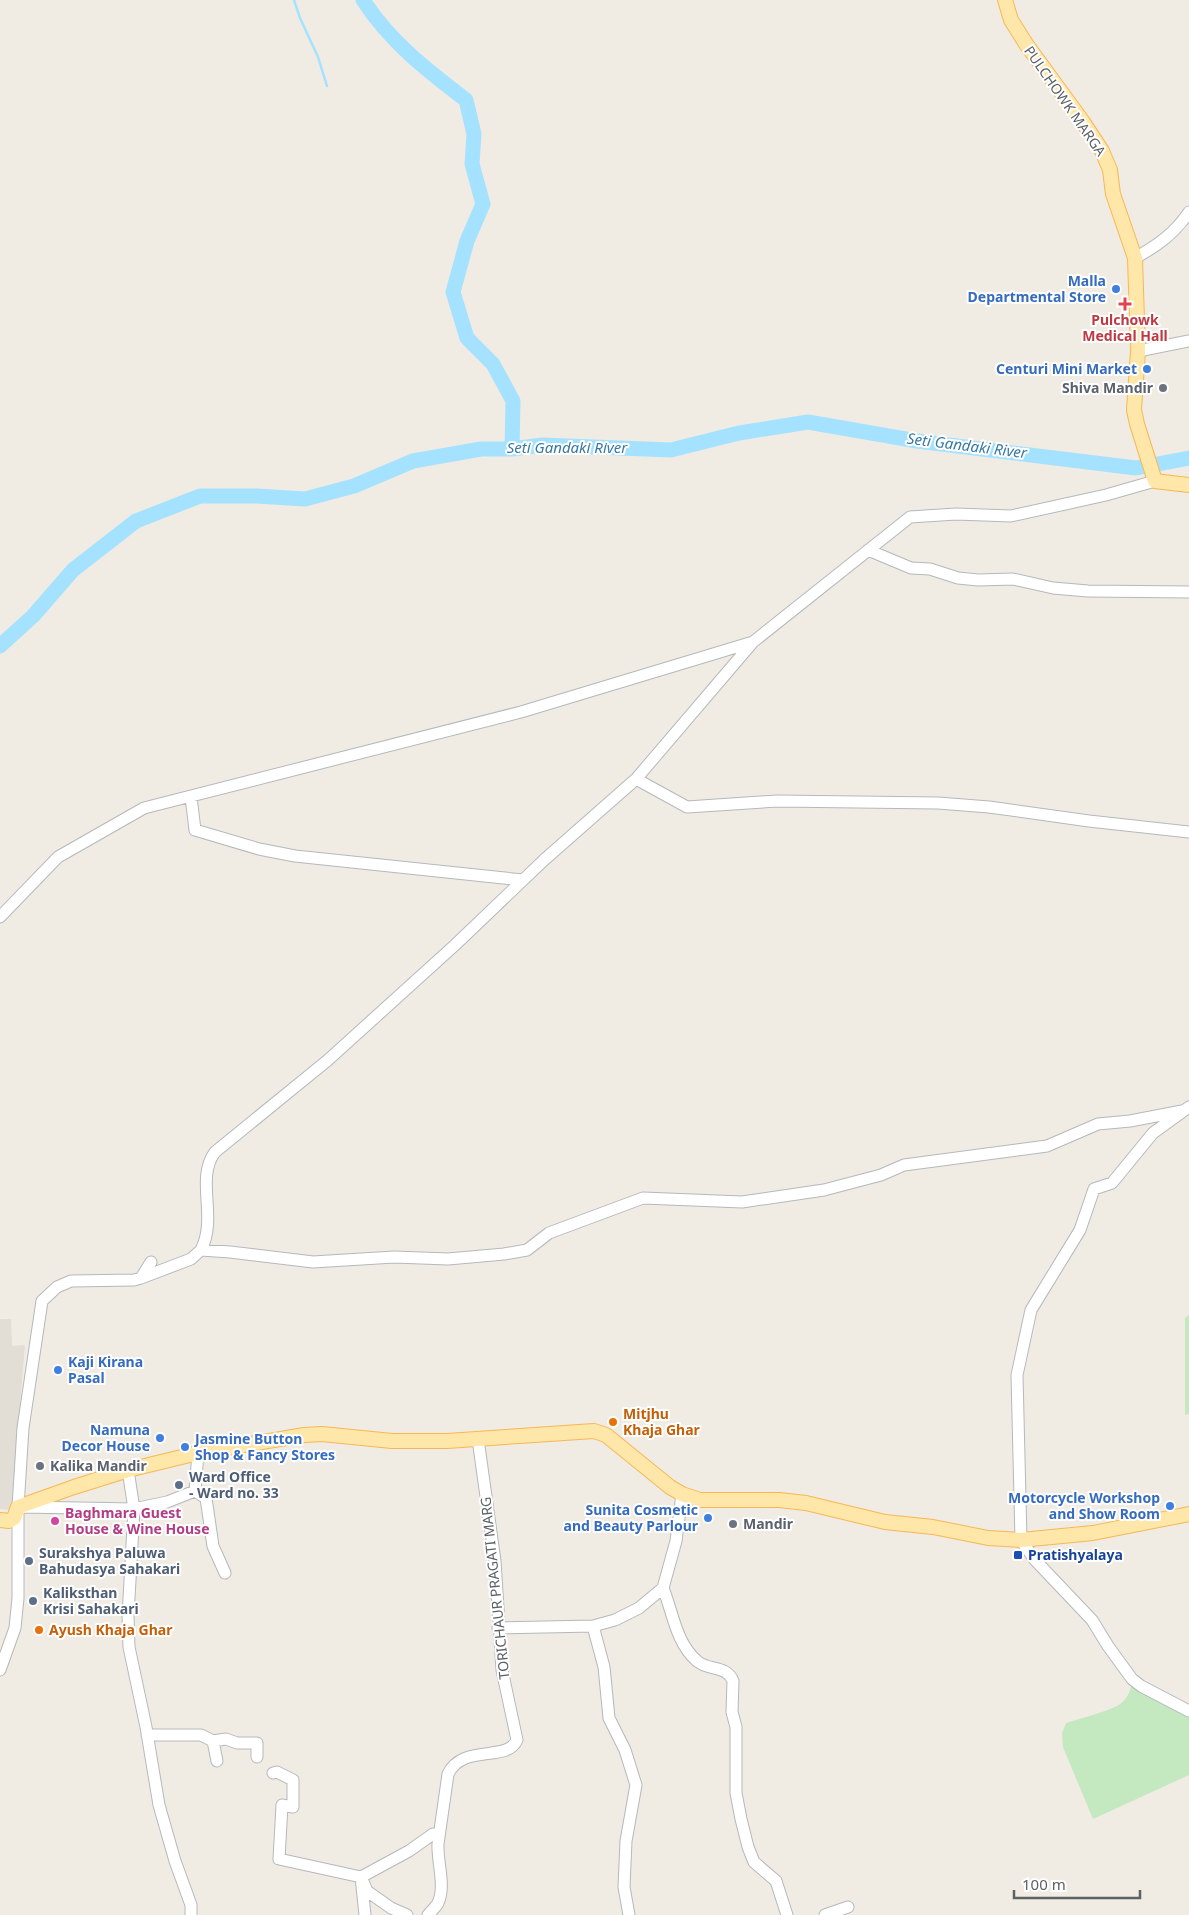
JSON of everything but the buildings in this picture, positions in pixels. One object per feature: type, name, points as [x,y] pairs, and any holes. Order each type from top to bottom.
[{"type":"main road","name":"PULCHOWK MARGA","points":[[1005,0],[1011,20],[1102,150],[1110,170],[1113,194],[1135,258],[1138,351],[1134,410],[1155,481]]},
{"type":"main road","points":[[1155,481],[1189,485]]},
{"type":"main road","points":[[0,1520],[9,1521],[14,1518],[18,1507],[128,1470],[198,1453],[304,1435],[322,1434],[392,1441],[478,1439],[585,1432],[601,1432],[658,1478],[682,1494],[706,1500],[779,1500],[806,1503],[885,1522],[933,1527],[988,1538],[1021,1540],[1093,1533],[1189,1514]]},
{"type":"street","points":[[1135,258],[1167,239],[1182,223],[1189,212]]},
{"type":"street","points":[[1138,351],[1189,341]]},
{"type":"street","points":[[0,1670],[15,1628],[18,1598],[18,1507],[23,1428],[42,1301],[57,1287],[71,1281],[134,1280],[191,1259],[201,1250],[206,1239],[208,1225],[206,1170],[209,1160],[215,1152],[328,1060],[448,952],[523,880],[636,779],[753,642],[910,517],[956,514],[1011,516],[1106,495],[1155,481]]},
{"type":"street","points":[[868,550],[911,568],[930,569],[958,578],[978,580],[1013,579],[1053,588],[1088,591],[1189,592]]},
{"type":"street","points":[[0,917],[58,857],[144,808],[521,712],[753,642]]},
{"type":"street","points":[[636,779],[687,807],[777,801],[938,803],[989,807],[1189,832]]},
{"type":"street","points":[[191,797],[195,830],[259,850],[295,856],[523,880]]},
{"type":"street","points":[[201,1250],[313,1262],[394,1257],[448,1259],[504,1254],[527,1250],[549,1233],[643,1198],[742,1202],[824,1190],[880,1175],[904,1165],[1046,1146],[1098,1124],[1130,1121],[1186,1109]]},
{"type":"street","points":[[1186,1109],[1153,1133],[1112,1182],[1094,1189],[1080,1230],[1031,1310],[1017,1375],[1021,1540],[1035,1560],[1092,1620],[1132,1679],[1141,1686],[1189,1711]]},
{"type":"street","points":[[141,1278],[151,1262]]},
{"type":"street","name":"TORICHAUR PRAGATI MARG","points":[[428,1915],[438,1903],[441,1892],[437,1855],[448,1774],[452,1766],[466,1757],[508,1750],[514,1746],[516,1740],[502,1670],[495,1561],[478,1439]]},
{"type":"street","points":[[195,1491],[198,1453]]},
{"type":"street","points":[[128,1470],[134,1509],[128,1616],[129,1647],[148,1735],[159,1805],[175,1861],[189,1898],[192,1915]]},
{"type":"street","points":[[18,1507],[134,1509],[167,1502],[195,1491]]},
{"type":"street","points":[[195,1491],[206,1498],[214,1546],[225,1573]]},
{"type":"street","points":[[498,1628],[593,1626],[614,1620],[639,1608],[663,1588],[676,1541],[682,1494]]},
{"type":"street","points":[[663,1588],[677,1631],[687,1652],[700,1664],[728,1672],[733,1681],[732,1712],[736,1727],[736,1793],[741,1819],[754,1862],[776,1881],[787,1915]]},
{"type":"street","points":[[593,1626],[604,1667],[609,1718],[625,1750],[636,1785],[626,1841],[624,1887],[629,1915]]},
{"type":"street","points":[[148,1735],[201,1735],[213,1741],[226,1739],[237,1743],[258,1743],[257,1757]]},
{"type":"street","points":[[213,1741],[216,1761]]},
{"type":"street","points":[[273,1772],[293,1780],[292,1807],[282,1805],[279,1858],[361,1877],[409,1851],[433,1834],[439,1838]]},
{"type":"street","points":[[361,1877],[365,1915]]},
{"type":"street","points":[[361,1877],[367,1890],[391,1908],[407,1915]]},
{"type":"street","points":[[825,1915],[848,1907]]},
{"type":"shaded area","points":[[0,1319],[11,1319],[12,1346],[25,1345],[11,1510],[0,1509]]},
{"type":"green space","points":[[1189,1315],[1189,1414],[1185,1415],[1185,1318]]},
{"type":"green space","points":[[1132,1679],[1189,1711],[1189,1775],[1093,1819],[1063,1747],[1062,1733],[1066,1723],[1103,1712],[1121,1703],[1128,1694]]},
{"type":"waterway","points":[[294,0],[318,57],[327,86]]},
{"type":"waterway","points":[[363,0],[385,29],[410,55],[466,100],[474,134],[472,164],[483,204],[467,241],[453,292],[467,338],[493,364],[513,401],[512,449]]},
{"type":"waterway","name":"Seti Gandaki River","points":[[0,646],[33,616],[73,570],[136,521],[200,496],[257,496],[305,499],[354,486],[413,461],[481,449],[512,449],[542,445],[671,450],[739,433],[808,422],[917,441],[1136,468],[1189,458]]},
{"type":"place","name":"Malla Departmental Store","points":[[1116,289]]},
{"type":"place","name":"Pulchowk Medical Hall","points":[[1125,304]]},
{"type":"place","name":"Centuri Mini Market","points":[[1147,369]]},
{"type":"place","name":"Shiva Mandir","points":[[1163,388]]},
{"type":"place","name":"Kaji Kirana Pasal","points":[[58,1370]]},
{"type":"place","name":"Mitjhu Khaja Ghar","points":[[613,1422]]},
{"type":"place","name":"Namuna Decor House","points":[[160,1438]]},
{"type":"place","name":"Jasmine Button Shop & Fancy Stores","points":[[185,1447]]},
{"type":"place","name":"Kalika Mandir","points":[[40,1466]]},
{"type":"place","name":"Ward Office - Ward no. 33","points":[[179,1485]]},
{"type":"place","name":"Motorcycle Workshop and Show Room","points":[[1170,1506]]},
{"type":"place","name":"Sunita Cosmetic and Beauty Parlour","points":[[708,1518]]},
{"type":"place","name":"Baghmara Guest House & Wine House","points":[[55,1521]]},
{"type":"place","name":"Mandir","points":[[733,1524]]},
{"type":"place","name":"Pratishyalaya","points":[[1018,1555]]},
{"type":"place","name":"Surakshya Paluwa Bahudasya Sahakari","points":[[29,1561]]},
{"type":"place","name":"Kaliksthan Krisi Sahakari","points":[[33,1601]]},
{"type":"place","name":"Ayush Khaja Ghar","points":[[39,1630]]}]
